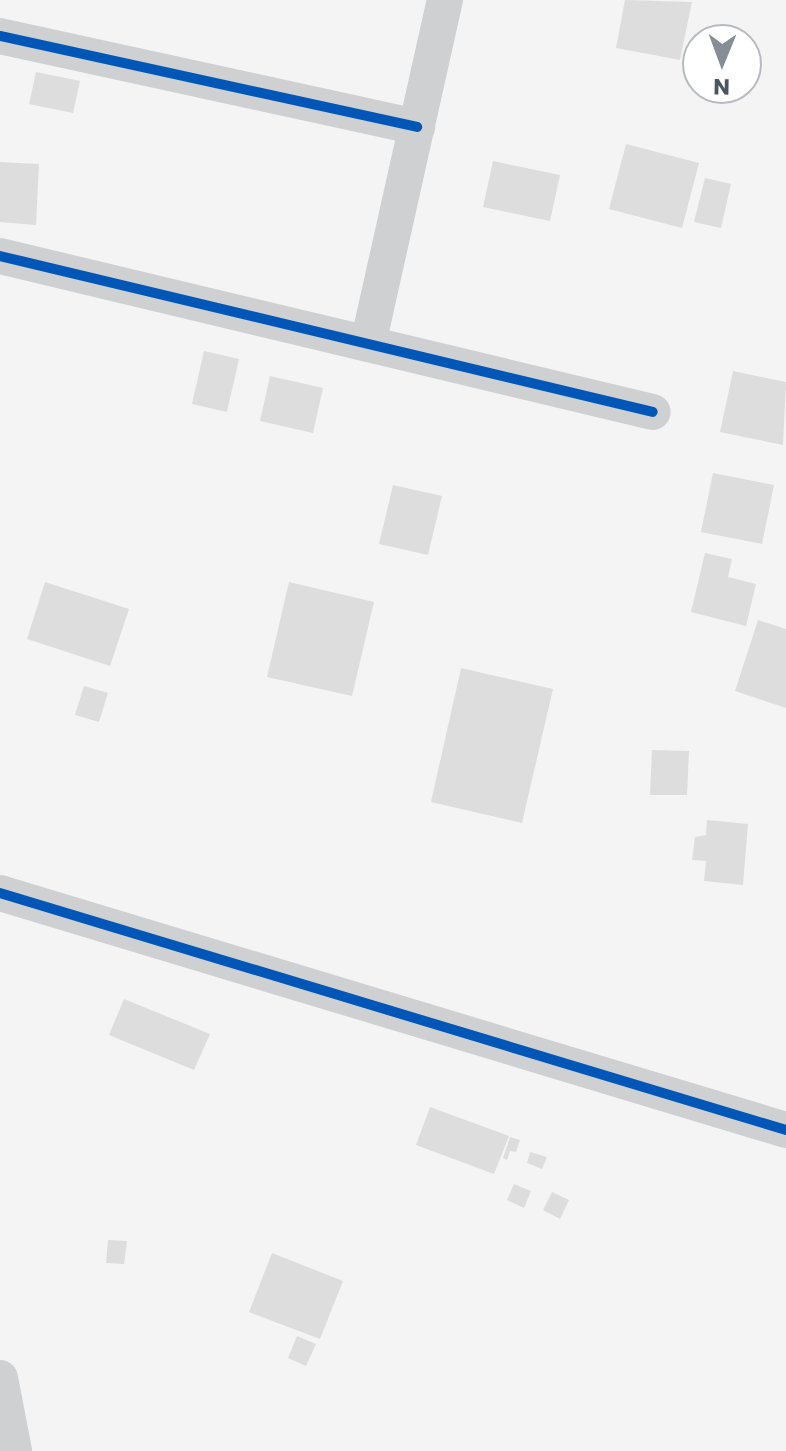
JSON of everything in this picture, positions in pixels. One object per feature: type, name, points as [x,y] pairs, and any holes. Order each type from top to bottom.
[{"type":"street","points":[[368,344],[445,0]]},
{"type":"street","points":[[0,36],[417,127]]},
{"type":"street","points":[[0,256],[653,412]]},
{"type":"street","points":[[0,893],[786,1130]]},
{"type":"street","points":[[0,1378],[12,1425],[14,1451]]},
{"type":"building","points":[[625,0],[692,2],[687,24],[682,24],[680,60],[616,48]]},
{"type":"building","points":[[36,72],[80,81],[73,113],[29,104]]},
{"type":"building","points":[[626,144],[699,163],[682,228],[609,209]]},
{"type":"building","points":[[493,161],[560,175],[550,221],[483,207]]},
{"type":"building","points":[[0,162],[39,164],[36,225],[0,222]]},
{"type":"building","points":[[705,178],[731,184],[721,228],[694,222]]},
{"type":"building","points":[[204,351],[239,359],[227,412],[192,404]]},
{"type":"building","points":[[733,371],[786,382],[783,445],[720,432]]},
{"type":"building","points":[[270,376],[323,388],[313,433],[260,421]]},
{"type":"building","points":[[713,473],[774,485],[762,544],[701,532]]},
{"type":"building","points":[[393,485],[442,496],[428,555],[379,544]]},
{"type":"building","points":[[705,553],[732,559],[728,577],[756,584],[746,626],[691,612]]},
{"type":"building","points":[[45,582],[129,609],[110,666],[27,639]]},
{"type":"building","points":[[289,582],[374,602],[352,696],[267,677]]},
{"type":"building","points":[[758,620],[786,629],[786,708],[735,691]]},
{"type":"building","points":[[461,668],[553,689],[522,823],[431,802]]},
{"type":"building","points":[[84,686],[108,693],[99,722],[75,715]]},
{"type":"building","points":[[652,750],[689,751],[687,795],[650,795]]},
{"type":"building","points":[[707,820],[748,824],[743,885],[704,881],[706,861],[692,860],[695,837],[706,835]]},
{"type":"building","points":[[124,999],[210,1034],[194,1070],[109,1035]]},
{"type":"building","points":[[430,1107],[509,1136],[494,1174],[416,1145]]},
{"type":"building","points":[[510,1137],[520,1140],[516,1152],[510,1151],[507,1160],[503,1158]]},
{"type":"building","points":[[530,1152],[547,1157],[542,1169],[527,1163]]},
{"type":"building","points":[[514,1184],[531,1191],[524,1208],[507,1200]]},
{"type":"building","points":[[552,1192],[569,1200],[560,1219],[543,1210]]},
{"type":"building","points":[[108,1240],[127,1241],[124,1264],[106,1263]]},
{"type":"building","points":[[272,1253],[343,1281],[320,1339],[249,1312]]},
{"type":"building","points":[[297,1336],[316,1344],[306,1366],[288,1358]]},
{"type":"cycle path","points":[[0,36],[417,127]]},
{"type":"cycle path","points":[[0,256],[653,412]]},
{"type":"cycle path","points":[[0,893],[786,1130]]}]
